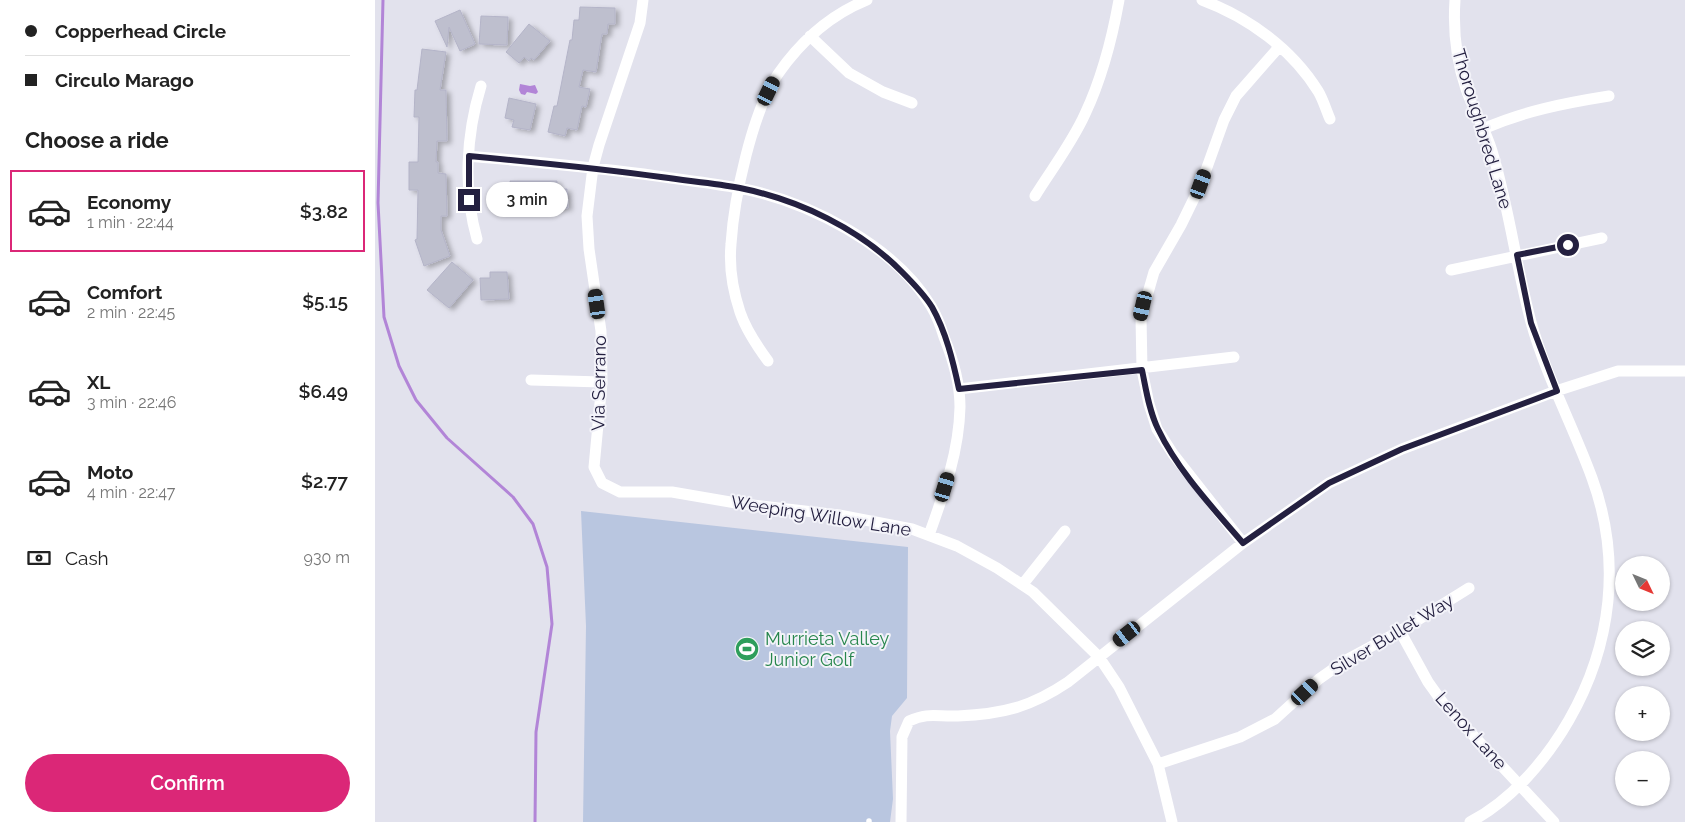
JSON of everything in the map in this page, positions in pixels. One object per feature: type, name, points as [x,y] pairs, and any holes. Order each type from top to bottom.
[{"type":"street","name":"Via Serrano","points":[[620,492],[602,483],[594,467],[602,382],[601,331],[589,249],[587,216],[593,167],[640,24],[643,0]]},
{"type":"street","points":[[767,361],[740,313],[733,277],[731,245],[748,150],[762,107],[777,75],[810,36],[847,8],[867,0]]},
{"type":"street","points":[[1035,196],[1085,116],[1101,77],[1112,39],[1119,0]]},
{"type":"street","points":[[1202,0],[1244,18],[1279,47],[1302,70],[1319,92],[1330,119]]},
{"type":"street","name":"Thoroughbred Lane","points":[[1455,0],[1456,51],[1466,88],[1496,164],[1531,323],[1593,480],[1606,529],[1611,579],[1604,628],[1584,694],[1561,733],[1520,784],[1488,813],[1469,822]]},
{"type":"street","points":[[810,36],[849,73],[883,92],[912,103]]},
{"type":"street","points":[[1243,543],[1173,454],[1157,428],[1149,404],[1142,370],[1141,317],[1154,272],[1181,225],[1201,184],[1236,96],[1279,47]]},
{"type":"street","points":[[477,240],[469,200],[469,156],[471,117],[481,86]]},
{"type":"street","points":[[1483,129],[1515,115],[1545,106],[1609,96]]},
{"type":"street","points":[[469,156],[593,167],[740,188],[767,195],[813,212],[856,234],[884,255],[913,283],[931,306],[951,356],[959,389],[960,406],[956,450],[929,535]]},
{"type":"street","points":[[1451,270],[1602,238]]},
{"type":"street","points":[[959,389],[1142,370],[1234,358]]},
{"type":"street","points":[[901,822],[902,737],[909,721],[924,714],[951,716],[992,715],[1021,708],[1045,698],[1243,543],[1329,483],[1402,449],[1557,391],[1618,371],[1685,371]]},
{"type":"street","points":[[531,380],[602,382]]},
{"type":"street","name":"Weeping Willow Lane","points":[[620,492],[672,492],[737,503],[839,515],[912,529],[929,535],[997,568],[1023,584],[1099,657],[1119,687],[1158,764],[1172,822]]},
{"type":"street","points":[[1023,584],[1065,531]]},
{"type":"street","name":"Silver Bullet Way","points":[[1158,764],[1240,737],[1275,719],[1319,679],[1346,660],[1399,632],[1469,588]]},
{"type":"street","name":"Lenox Lane","points":[[1399,632],[1428,682],[1443,703],[1554,822]]},
{"type":"shaded area","points":[[520,84],[535,85],[538,92],[536,94],[527,92],[525,95],[521,94],[519,90]]},
{"type":"shaded area","name":"Murrieta Valley Junior Golf","points":[[581,511],[908,547],[907,698],[892,716],[890,731],[893,799],[890,822],[583,822],[586,626]]},
{"type":"building","points":[[580,7],[615,8],[615,24],[608,24],[607,34],[602,34],[596,72],[583,70],[579,87],[590,89],[586,107],[582,106],[577,130],[567,128],[565,136],[548,132],[554,106],[557,106],[570,40],[572,40],[574,20],[579,20]]},
{"type":"building","points":[[460,10],[475,44],[460,51],[449,27],[447,47],[435,21]]},
{"type":"building","points":[[481,16],[508,17],[507,45],[479,44]]},
{"type":"building","points":[[529,24],[550,41],[534,60],[531,58],[529,61],[524,57],[519,63],[506,52]]},
{"type":"building","points":[[422,49],[446,52],[440,90],[446,90],[447,141],[437,141],[436,162],[438,162],[438,173],[446,174],[447,216],[441,216],[441,230],[450,256],[424,266],[415,240],[417,239],[418,190],[409,190],[409,162],[418,162],[419,117],[414,117],[415,90],[417,90]]},
{"type":"building","points":[[509,98],[536,104],[530,130],[512,127],[514,120],[505,118]]},
{"type":"building","points":[[510,181],[557,181],[558,189],[567,189],[568,208],[502,209],[501,187],[511,186]]},
{"type":"building","points":[[452,262],[473,280],[449,308],[427,290]]},
{"type":"building","points":[[490,272],[507,272],[509,299],[481,300],[480,278],[490,278]]},
{"type":"waterway","points":[[383,0],[378,203],[384,317],[399,366],[416,400],[447,438],[513,497],[533,524],[547,567],[552,624],[536,732],[535,822]]},
{"type":"place","name":"Murrieta Valley Junior Golf","points":[[747,649]]},
{"type":"route","points":[[469,200],[469,156],[593,167],[740,188],[767,195],[813,212],[840,225],[871,244],[913,283],[931,306],[940,326],[951,356],[959,389],[1142,370],[1149,404],[1157,428],[1173,454],[1205,498],[1243,543],[1282,516],[1301,500],[1329,483],[1402,449],[1557,391],[1531,323],[1517,255],[1568,245]]}]
